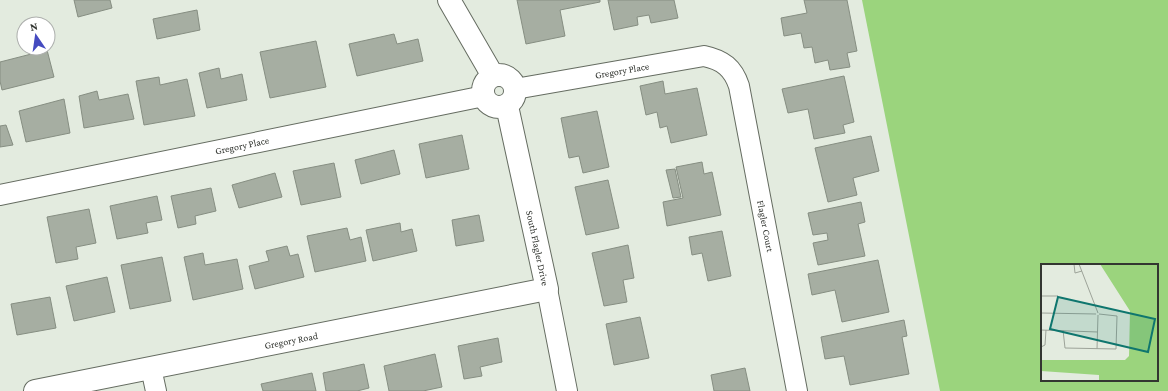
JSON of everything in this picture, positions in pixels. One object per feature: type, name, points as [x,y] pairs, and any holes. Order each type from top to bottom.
[{"type":"street","points":[[449,0],[493,76]]},
{"type":"street","name":"Gregory Place","points":[[511,97],[704,56],[716,59],[727,65]]},
{"type":"street","name":"Flagler Court","points":[[727,65],[735,75],[740,86],[797,391]]},
{"type":"street","points":[[497,75],[507,77],[511,80],[511,97],[502,107],[493,106],[484,96],[486,83],[493,76],[497,75]]},
{"type":"street","name":"Gregory Place","points":[[0,195],[484,96]]},
{"type":"street","name":"South Flagler Drive","points":[[511,97],[567,391]]},
{"type":"street","name":"Gregory Road","points":[[35,391],[547,290]]},
{"type":"street","points":[[151,368],[156,391]]},
{"type":"shaded area","points":[[862,0],[1168,0],[1168,391],[940,391]]},
{"type":"building","points":[[74,0],[110,0],[112,8],[78,17]]},
{"type":"building","points":[[517,0],[600,0],[600,2],[560,10],[565,36],[526,44]]},
{"type":"building","points":[[608,0],[674,0],[678,18],[651,23],[649,15],[637,17],[638,25],[614,30]]},
{"type":"building","points":[[804,0],[847,0],[857,51],[847,53],[850,67],[830,70],[828,60],[815,63],[812,47],[804,48],[801,33],[784,36],[781,18],[807,13]]},
{"type":"building","points":[[197,10],[200,30],[157,39],[153,19]]},
{"type":"building","points":[[394,34],[397,44],[418,39],[423,61],[357,76],[349,44]]},
{"type":"building","points":[[316,41],[326,87],[270,98],[260,52]]},
{"type":"building","points":[[24,56],[49,56],[54,77],[2,90],[0,81],[0,62]]},
{"type":"building","points":[[219,68],[221,79],[242,74],[247,100],[207,108],[199,73]]},
{"type":"building","points":[[844,76],[854,122],[843,125],[845,133],[814,139],[808,109],[788,113],[782,89]]},
{"type":"building","points":[[159,77],[160,85],[187,79],[195,116],[144,125],[136,81]]},
{"type":"building","points":[[663,81],[665,94],[697,88],[707,135],[671,143],[667,126],[660,128],[657,112],[646,115],[640,86]]},
{"type":"building","points":[[97,91],[99,100],[128,94],[134,119],[84,128],[79,96]]},
{"type":"building","points":[[64,99],[70,133],[26,142],[19,111]]},
{"type":"building","points":[[597,111],[609,167],[583,173],[579,156],[569,158],[561,118]]},
{"type":"building","points":[[6,125],[13,145],[0,147],[0,126]]},
{"type":"building","points":[[462,135],[469,169],[426,178],[419,144]]},
{"type":"building","points":[[871,136],[879,171],[853,178],[857,195],[828,202],[815,148]]},
{"type":"building","points":[[394,150],[400,174],[361,184],[355,160]]},
{"type":"building","points":[[702,162],[704,174],[712,172],[721,215],[667,226],[663,202],[683,198],[676,167]]},
{"type":"building","points":[[334,163],[341,197],[301,205],[293,171]]},
{"type":"building","points":[[675,169],[681,197],[673,198],[666,170]]},
{"type":"building","points":[[275,173],[282,197],[239,208],[232,185]]},
{"type":"building","points":[[608,180],[619,228],[586,235],[575,187]]},
{"type":"building","points":[[211,188],[216,211],[195,216],[196,224],[178,228],[171,196]]},
{"type":"building","points":[[157,196],[162,220],[146,223],[148,233],[117,239],[110,206]]},
{"type":"building","points":[[861,202],[865,222],[858,224],[865,256],[818,265],[813,243],[828,240],[827,233],[813,235],[808,213]]},
{"type":"building","points":[[89,209],[96,243],[76,247],[78,259],[56,263],[47,217]]},
{"type":"building","points":[[479,215],[484,241],[456,246],[452,220]]},
{"type":"building","points":[[400,223],[401,232],[412,229],[417,251],[373,261],[366,230]]},
{"type":"building","points":[[347,228],[350,240],[361,237],[366,261],[315,272],[307,236]]},
{"type":"building","points":[[722,231],[731,276],[708,281],[702,253],[692,255],[689,237]]},
{"type":"building","points":[[628,245],[634,278],[623,280],[627,302],[604,306],[592,253]]},
{"type":"building","points":[[287,246],[290,256],[298,254],[304,277],[255,289],[249,266],[269,261],[266,251]]},
{"type":"building","points":[[203,253],[205,265],[237,259],[243,289],[193,300],[184,257]]},
{"type":"building","points":[[162,257],[171,301],[130,309],[121,265]]},
{"type":"building","points":[[878,260],[889,312],[842,322],[835,290],[812,295],[808,274]]},
{"type":"building","points":[[107,277],[115,312],[74,321],[66,286]]},
{"type":"building","points":[[50,297],[56,328],[17,335],[11,304]]},
{"type":"building","points":[[640,317],[649,358],[614,365],[606,324]]},
{"type":"building","points":[[904,320],[907,336],[902,337],[909,374],[850,385],[844,356],[825,359],[821,337]]},
{"type":"building","points":[[498,338],[502,362],[480,367],[482,376],[464,379],[458,346]]},
{"type":"building","points":[[435,354],[442,387],[423,391],[389,391],[384,366]]},
{"type":"building","points":[[364,364],[369,388],[357,391],[326,391],[323,373]]},
{"type":"building","points":[[745,368],[750,391],[714,391],[711,375]]},
{"type":"building","points":[[312,373],[316,391],[263,391],[261,384]]}]
